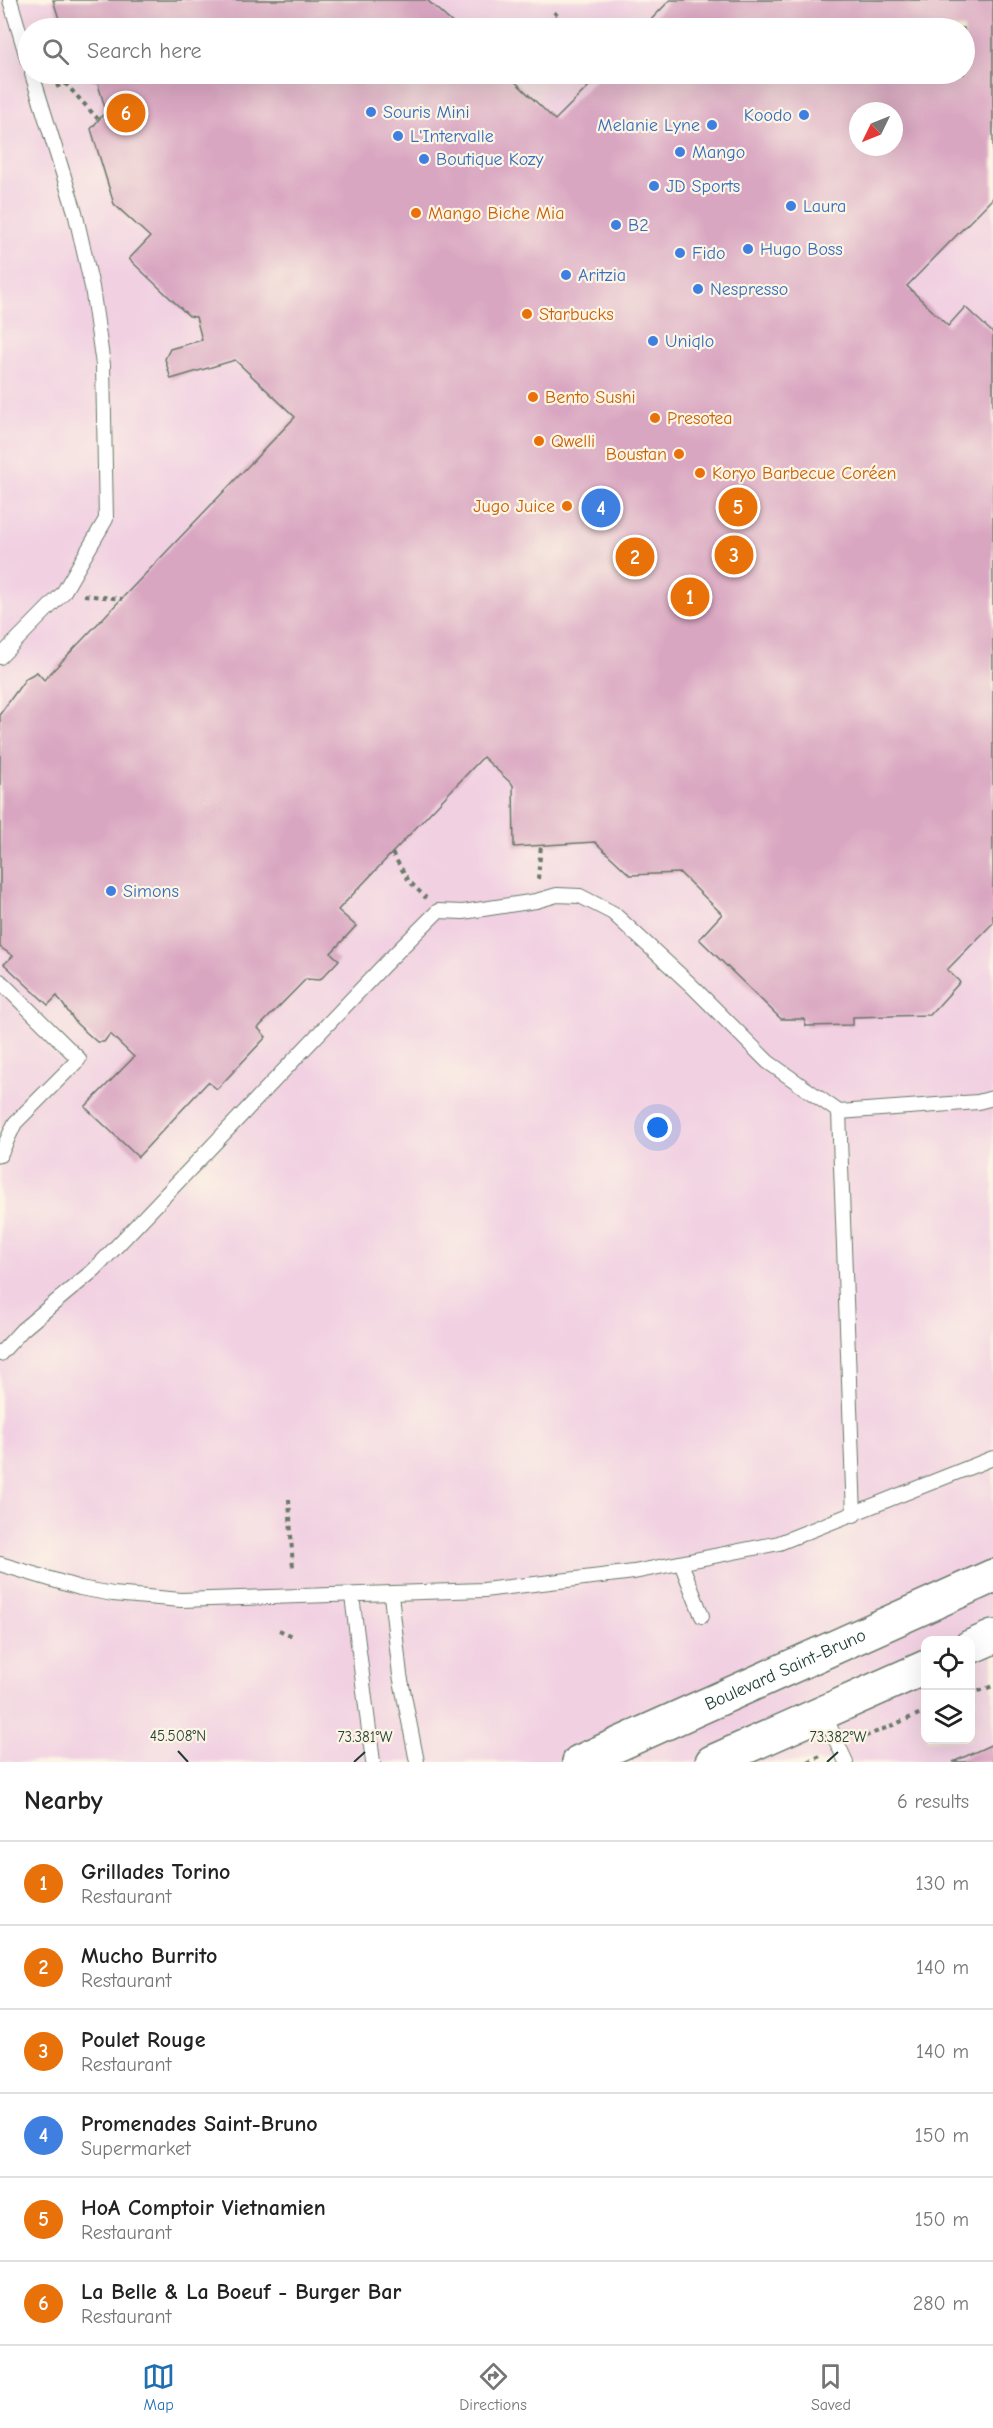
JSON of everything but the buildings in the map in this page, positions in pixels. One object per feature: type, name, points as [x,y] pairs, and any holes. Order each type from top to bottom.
[{"type":"street","name":"Boulevard Saint-Bruno","points":[[579,1762],[993,1575]]},
{"type":"street","points":[[975,1645],[993,1637]]},
{"type":"street","points":[[712,1762],[921,1669]]},
{"type":"lane","points":[[10,0],[18,27]]},
{"type":"lane","points":[[0,657],[63,593],[106,519],[103,365],[92,287],[77,223],[36,84]]},
{"type":"lane","points":[[0,1354],[22,1330],[95,1269],[438,911],[463,912],[536,901],[556,895],[579,896],[613,913],[691,985],[768,1062],[839,1112],[978,1102],[993,1098]]},
{"type":"lane","points":[[0,981],[79,1059],[15,1123],[0,1155]]},
{"type":"lane","points":[[839,1112],[854,1515]]},
{"type":"lane","points":[[0,1564],[80,1588],[145,1598],[201,1600],[484,1590],[633,1572],[779,1543],[993,1458]]},
{"type":"lane","points":[[681,1563],[702,1616]]},
{"type":"lane","points":[[391,1594],[399,1676],[417,1762]]},
{"type":"lane","points":[[352,1596],[370,1760]]},
{"type":"lane","points":[[823,1712],[846,1762]]},
{"type":"path","points":[[554,12],[560,18]]},
{"type":"path","points":[[39,94],[65,84],[98,119]]},
{"type":"path","points":[[63,593],[122,599]]},
{"type":"path","points":[[536,901],[541,845]]},
{"type":"path","points":[[392,853],[409,880],[438,911]]},
{"type":"path","points":[[289,1499],[293,1570]]},
{"type":"path","points":[[279,1630],[295,1637]]},
{"type":"path","points":[[975,1692],[993,1686]]},
{"type":"path","points":[[808,1762],[921,1713]]},
{"type":"shaded area","points":[[0,0],[993,0],[993,1762],[0,1762]]},
{"type":"place","name":"Souris Mini","points":[[371,112]]},
{"type":"place","name":"La Belle & La Boeuf - Burger Bar","points":[[126,113]]},
{"type":"place","name":"Koodo","points":[[804,115]]},
{"type":"place","name":"Melanie Lyne","points":[[712,125]]},
{"type":"place","name":"L'Intervalle","points":[[398,136]]},
{"type":"place","name":"Mango","points":[[680,152]]},
{"type":"place","name":"Boutique Kozy","points":[[424,159]]},
{"type":"place","name":"JD Sports","points":[[654,186]]},
{"type":"place","name":"Laura","points":[[791,206]]},
{"type":"place","name":"Mango Biche Mia","points":[[416,213]]},
{"type":"place","name":"B2","points":[[616,225]]},
{"type":"place","name":"Hugo Boss","points":[[748,249]]},
{"type":"place","name":"Fido","points":[[680,253]]},
{"type":"place","name":"Aritzia","points":[[566,275]]},
{"type":"place","name":"Nespresso","points":[[698,289]]},
{"type":"place","name":"Starbucks","points":[[527,314]]},
{"type":"place","name":"Uniqlo","points":[[653,341]]},
{"type":"place","name":"Bento Sushi","points":[[533,397]]},
{"type":"place","name":"Presotea","points":[[655,418]]},
{"type":"place","name":"Qwelli","points":[[539,441]]},
{"type":"place","name":"Boustan","points":[[679,454]]},
{"type":"place","name":"Koryo Barbecue Coréen","points":[[700,473]]},
{"type":"place","name":"Jugo Juice","points":[[567,506]]},
{"type":"place","name":"HoA Comptoir Vietnamien","points":[[738,507]]},
{"type":"place","name":"Promenades Saint-Bruno","points":[[601,508]]},
{"type":"place","name":"Poulet Rouge","points":[[734,555]]},
{"type":"place","name":"Mucho Burrito","points":[[635,557]]},
{"type":"place","name":"Grillades Torino","points":[[690,597]]},
{"type":"place","name":"Simons","points":[[111,891]]}]
